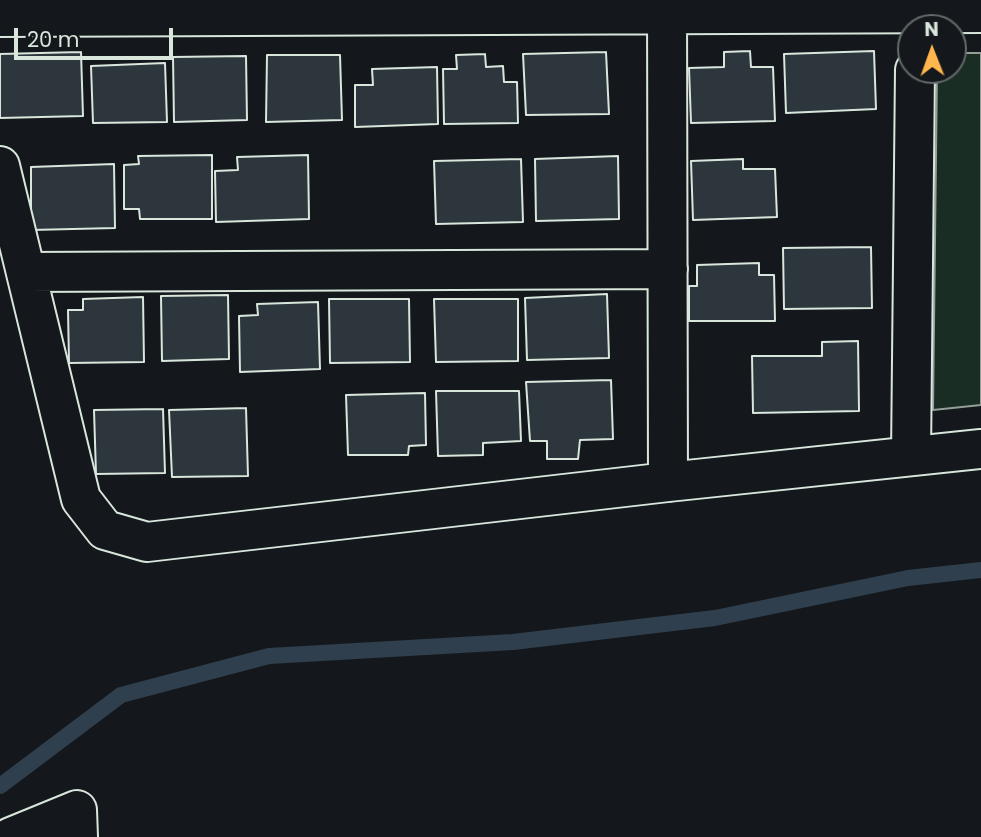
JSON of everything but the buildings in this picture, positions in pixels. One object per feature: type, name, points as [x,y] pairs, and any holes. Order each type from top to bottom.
[{"type":"street","points":[[0,17],[667,7],[897,20]]},
{"type":"street","points":[[667,7],[668,482]]},
{"type":"street","points":[[911,456],[915,84]]},
{"type":"street","points":[[0,166],[81,499],[105,530],[147,542],[981,449]]},
{"type":"street","points":[[26,272],[668,269]]},
{"type":"street","points":[[11,837],[77,810],[78,837]]},
{"type":"green space","points":[[967,53],[981,53],[981,405],[933,410],[937,84],[967,84]]},
{"type":"waterway","points":[[0,786],[121,695],[269,656],[513,642],[715,618],[908,578],[981,570]]}]
